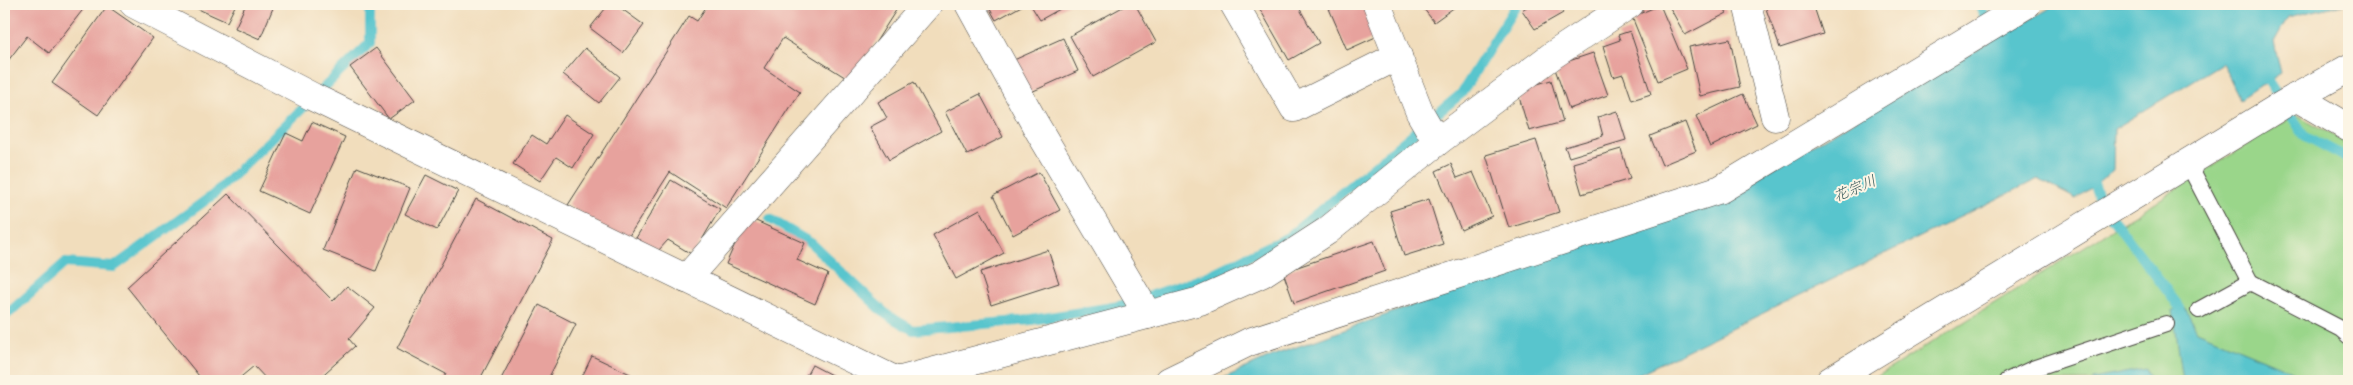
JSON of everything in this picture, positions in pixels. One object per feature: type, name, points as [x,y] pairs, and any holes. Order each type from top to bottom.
[{"type":"street","points":[[134,4],[313,98],[897,381],[1200,301],[1261,274],[1327,231],[1437,142],[1553,55],[1630,4]]},
{"type":"street","points":[[686,279],[928,4]]},
{"type":"street","points":[[969,4],[1035,124],[1148,315]]},
{"type":"street","points":[[1234,4],[1294,108],[1398,56]]},
{"type":"street","points":[[1377,4],[1420,113],[1437,142]]},
{"type":"street","points":[[1747,4],[1775,117]]},
{"type":"street","points":[[1169,381],[1249,342],[1721,189],[2027,4]]},
{"type":"street","points":[[1830,381],[2296,97],[2349,68]]},
{"type":"street","points":[[2296,97],[2349,128]]},
{"type":"lane","points":[[2188,163],[2250,282],[2341,329],[2349,336]]},
{"type":"lane","points":[[2199,310],[2250,282]]},
{"type":"lane","points":[[2007,381],[2035,368],[2166,324]]},
{"type":"green space","points":[[2296,114],[2349,144],[2349,381],[1870,381]]},
{"type":"water","name":"花宗川","points":[[2057,4],[2343,4],[2288,17],[2274,42],[2281,73],[2240,100],[2222,63],[2114,129],[2113,170],[2076,199],[2038,179],[1624,381],[1217,381],[1277,354],[1734,190]]},
{"type":"water","points":[[2185,308],[2197,331],[2292,371],[2306,381],[2183,381],[2173,310]]},
{"type":"water","points":[[2145,369],[2150,381],[2092,381],[2093,379]]},
{"type":"building","points":[[4,4],[81,4],[85,7],[49,53],[27,36],[4,66]]},
{"type":"building","points":[[187,4],[236,4],[227,22]]},
{"type":"building","points":[[246,4],[262,4],[273,8],[260,39],[235,28]]},
{"type":"building","points":[[609,4],[615,4],[644,25],[623,53],[590,28]]},
{"type":"building","points":[[708,4],[900,4],[851,81],[783,38],[764,68],[800,92],[726,208],[670,172],[625,242],[568,205],[689,16],[697,21]]},
{"type":"building","points":[[987,4],[1025,4],[996,20]]},
{"type":"building","points":[[1030,4],[1069,4],[1040,20]]},
{"type":"building","points":[[1128,4],[1135,4],[1156,42],[1093,77],[1070,36]]},
{"type":"building","points":[[1257,4],[1297,4],[1319,43],[1289,60]]},
{"type":"building","points":[[1327,4],[1367,4],[1380,35],[1347,50]]},
{"type":"building","points":[[1420,4],[1459,4],[1434,22]]},
{"type":"building","points":[[1531,4],[1557,4],[1563,13],[1535,29],[1522,10]]},
{"type":"building","points":[[1673,4],[1722,4],[1727,13],[1685,35],[1669,6]]},
{"type":"building","points":[[1771,4],[1813,4],[1823,34],[1780,48],[1765,6]]},
{"type":"building","points":[[1660,5],[1687,69],[1658,81],[1632,17]]},
{"type":"building","points":[[107,6],[153,38],[98,115],[52,83]]},
{"type":"building","points":[[1630,31],[1651,94],[1632,100],[1623,74],[1613,77],[1603,46],[1620,40],[1618,35]]},
{"type":"building","points":[[1063,38],[1078,71],[1029,93],[1014,60]]},
{"type":"building","points":[[1730,39],[1740,87],[1700,96],[1689,47]]},
{"type":"building","points":[[376,48],[415,100],[389,119],[350,67]]},
{"type":"building","points":[[585,48],[620,77],[599,103],[563,74]]},
{"type":"building","points":[[1593,53],[1608,95],[1569,109],[1554,66]]},
{"type":"building","points":[[1551,80],[1563,122],[1529,131],[1517,90]]},
{"type":"building","points":[[914,82],[941,131],[889,160],[870,127],[887,118],[878,102]]},
{"type":"building","points":[[980,94],[1003,137],[967,155],[945,112]]},
{"type":"building","points":[[1743,94],[1757,124],[1710,147],[1696,116]]},
{"type":"building","points":[[1617,111],[1626,140],[1569,157],[1565,147],[1603,136],[1598,117]]},
{"type":"building","points":[[565,115],[594,134],[573,168],[556,157],[540,181],[513,164],[532,135],[546,144]]},
{"type":"building","points":[[312,122],[345,137],[310,214],[259,191],[286,133],[303,141]]},
{"type":"building","points":[[1685,122],[1696,151],[1662,165],[1650,136]]},
{"type":"building","points":[[1536,140],[1559,212],[1509,228],[1486,155]]},
{"type":"building","points":[[1621,149],[1630,179],[1582,194],[1573,163]]},
{"type":"building","points":[[1451,164],[1457,178],[1473,172],[1492,216],[1461,230],[1436,171]]},
{"type":"building","points":[[357,167],[410,188],[376,271],[323,250]]},
{"type":"building","points":[[1039,172],[1060,210],[1013,235],[993,196]]},
{"type":"building","points":[[426,175],[458,191],[437,230],[405,214]]},
{"type":"building","points":[[671,180],[720,209],[693,255],[668,240],[658,251],[636,238]]},
{"type":"building","points":[[228,194],[333,301],[347,286],[375,308],[349,339],[355,346],[316,381],[268,381],[254,366],[236,381],[203,381],[127,287]]},
{"type":"building","points":[[476,199],[553,240],[479,381],[442,381],[446,374],[397,348]]},
{"type":"building","points":[[1429,199],[1443,244],[1404,256],[1390,211]]},
{"type":"building","points":[[980,209],[1004,253],[956,279],[933,235]]},
{"type":"building","points":[[747,217],[805,243],[797,260],[828,274],[815,304],[726,264]]},
{"type":"building","points":[[1374,241],[1385,271],[1294,303],[1283,272]]},
{"type":"building","points":[[1048,250],[1059,283],[991,305],[980,272]]},
{"type":"building","points":[[539,305],[576,324],[547,381],[500,381]]},
{"type":"building","points":[[592,356],[645,381],[580,381]]},
{"type":"building","points":[[812,365],[843,381],[803,381]]},
{"type":"waterway","points":[[4,317],[65,263],[114,267],[213,195],[370,43],[370,4]]},
{"type":"waterway","points":[[770,219],[811,243],[887,315],[913,330],[1031,320],[1119,306],[1203,278],[1288,237],[1461,94],[1517,4]]},
{"type":"waterway","points":[[1980,4],[1999,54]]},
{"type":"waterway","points":[[2261,70],[2304,135],[2349,159]]},
{"type":"waterway","points":[[2089,173],[2101,203],[2180,308]]}]
